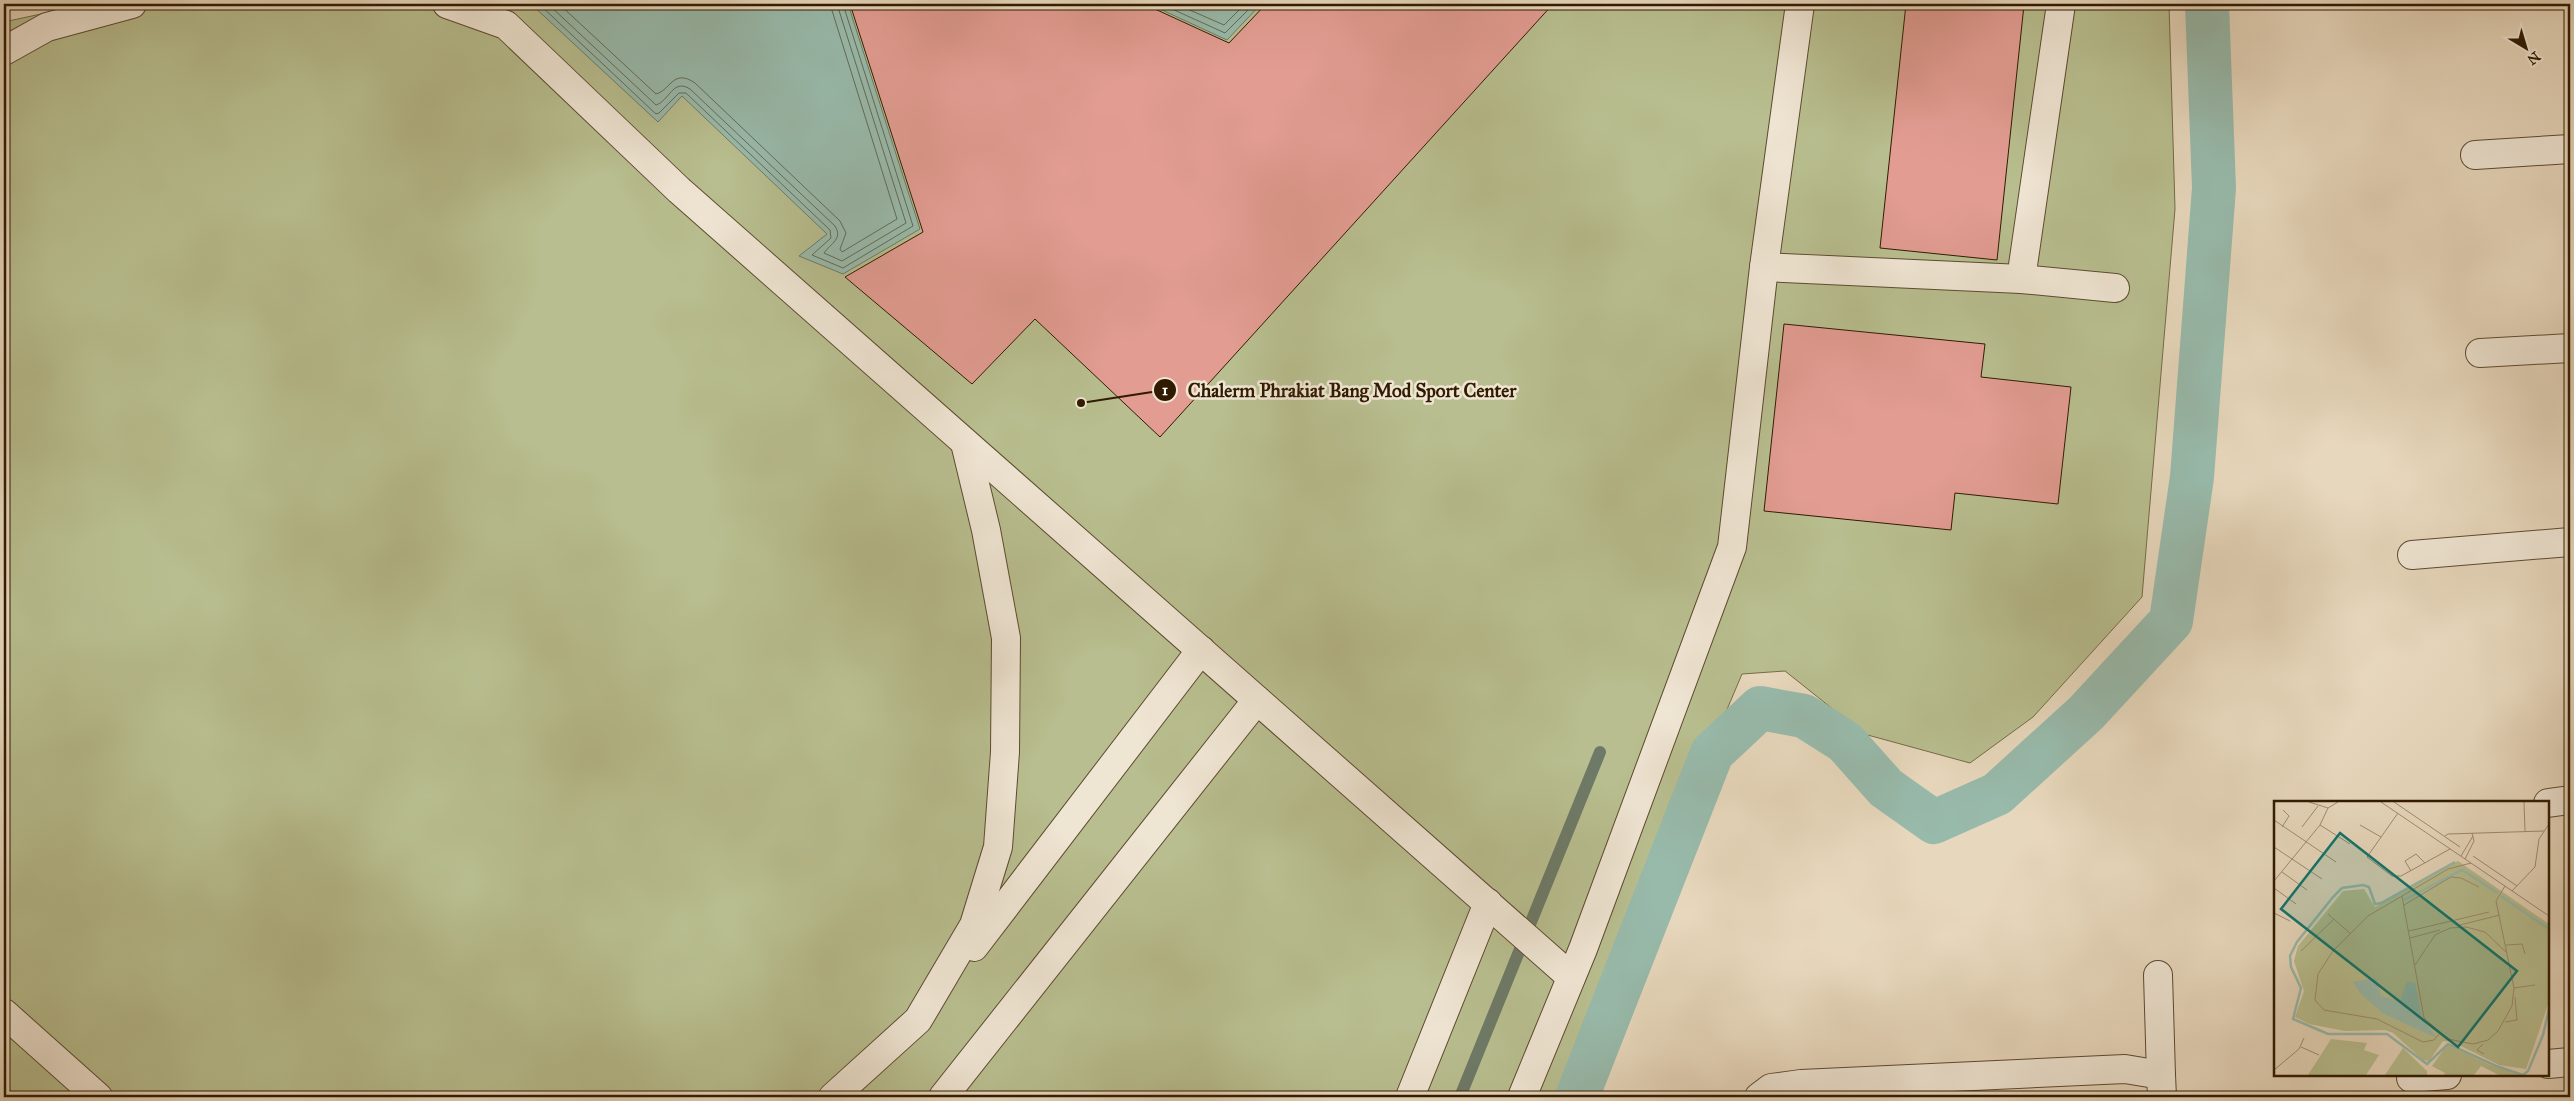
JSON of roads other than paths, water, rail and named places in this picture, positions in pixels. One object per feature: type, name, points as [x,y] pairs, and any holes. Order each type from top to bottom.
[{"type":"street","points":[[4,52],[47,27],[132,4]]},
{"type":"street","points":[[447,4],[506,25],[678,190],[1571,977]]},
{"type":"street","points":[[1522,1097],[1571,977],[1732,547],[1764,267],[1800,4]]},
{"type":"street","points":[[2021,279],[2061,4]]},
{"type":"street","points":[[2475,155],[2570,149]]},
{"type":"street","points":[[1764,267],[2021,279],[2115,288]]},
{"type":"street","points":[[2480,353],[2570,348]]},
{"type":"street","points":[[833,1097],[918,1020],[974,925],[998,847],[1005,752],[1006,638],[986,530],[965,443]]},
{"type":"street","points":[[2412,555],[2570,542]]},
{"type":"street","points":[[858,1097],[1201,650]]},
{"type":"street","points":[[944,1097],[1257,700]]},
{"type":"street","points":[[2549,803],[2570,800]]},
{"type":"street","points":[[1410,1097],[1488,904]]},
{"type":"street","points":[[1759,1097],[1771,1088],[1801,1084],[2125,1069],[2162,1086],[2158,974]]},
{"type":"street","points":[[4,1012],[98,1097]]},
{"type":"street","points":[[2549,1064],[2570,1062]]},
{"type":"street","points":[[2411,1078],[2435,1076]]},
{"type":"water","points":[[531,4],[848,4],[920,229],[843,274],[799,256],[827,234],[682,96],[658,122]]},
{"type":"water","points":[[1149,4],[1261,4],[1227,40]]},
{"type":"waterway","points":[[1577,1097],[1712,753],[1760,708],[1804,716],[1845,742],[1886,788],[1934,822],[1997,794],[2086,713],[2171,621],[2192,477],[2214,188],[2207,4]]},
{"type":"waterway","points":[[1460,1097],[1600,752]]},
{"type":"place","name":"Chalerm Phrakiat Bang Mod Sport Center","points":[[1081,403]]}]
